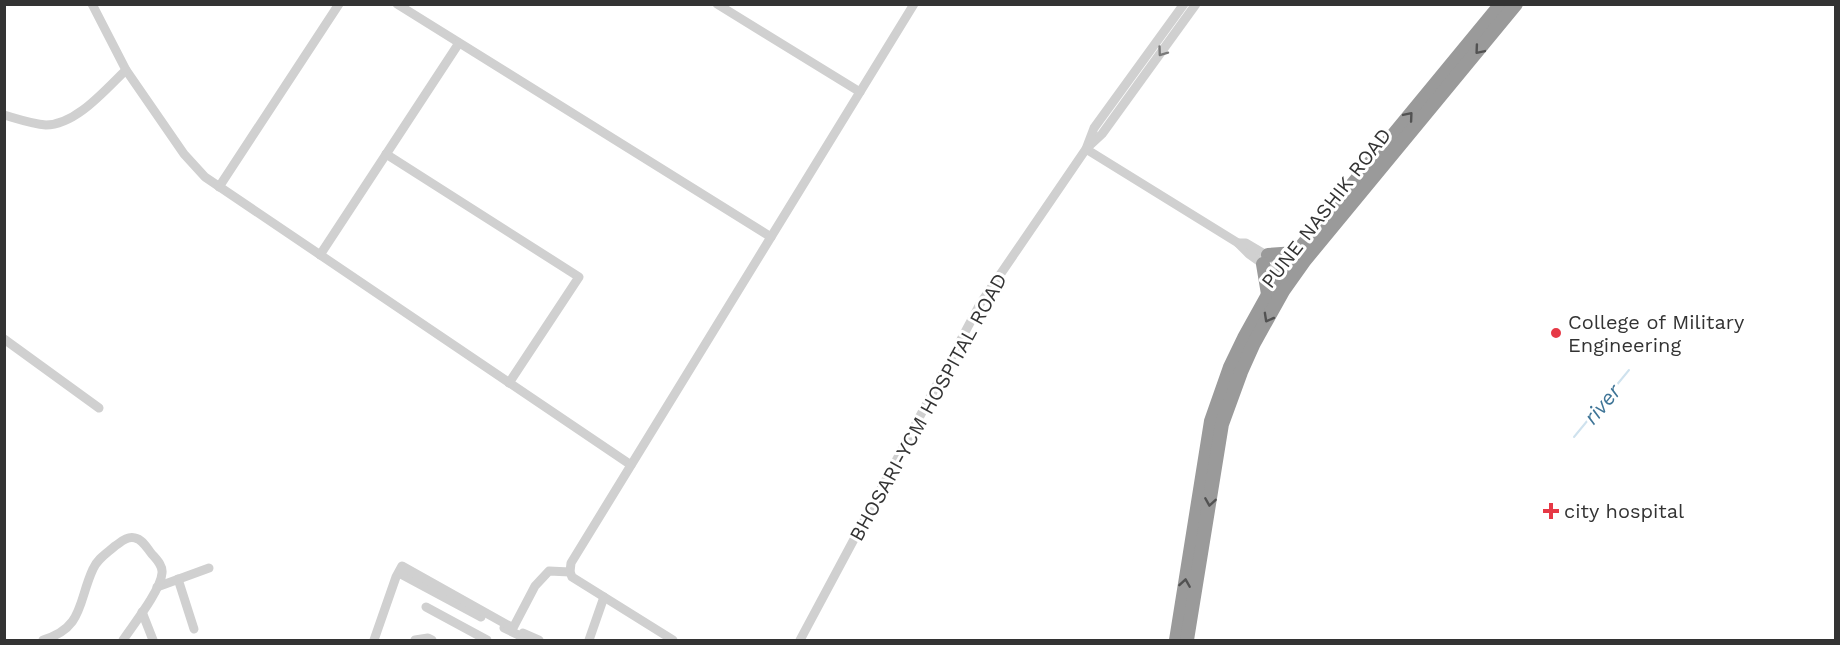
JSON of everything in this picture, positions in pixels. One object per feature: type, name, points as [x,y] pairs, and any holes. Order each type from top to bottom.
[{"type":"highway","name":"PUNE NASHIK ROAD","points":[[1187,640],[1222,424],[1237,380],[1296,253],[1501,4]]},
{"type":"highway","name":"PUNE NASHIK ROAD","points":[[1176,640],[1211,422],[1230,367],[1268,294],[1288,274],[1516,4]]},
{"type":"highway","points":[[1268,294],[1265,260],[1296,253]]},
{"type":"street","points":[[92,4],[126,70],[184,154],[205,177],[631,465]]},
{"type":"street","points":[[219,187],[339,4]]},
{"type":"street","points":[[397,4],[771,237]]},
{"type":"street","points":[[717,4],[860,92]]},
{"type":"street","points":[[673,640],[572,577],[570,567],[573,559],[914,4]]},
{"type":"street","points":[[1086,149],[1094,128],[1184,4]]},
{"type":"street","points":[[1086,149],[1102,134],[1196,4]]},
{"type":"street","points":[[320,255],[459,44]]},
{"type":"street","points":[[4,115],[33,124],[58,124],[81,112],[126,70]]},
{"type":"street","points":[[1086,149],[1238,243],[1246,243],[1265,260],[1288,274]]},
{"type":"street","name":"BHOSARI-YCM HOSPITAL ROAD","points":[[800,640],[980,304],[1086,149]]},
{"type":"street","points":[[386,154],[579,277],[509,383]]},
{"type":"street","points":[[4,339],[99,408]]},
{"type":"street","points":[[43,640],[56,637],[73,622],[93,568],[99,559],[124,539],[135,537],[161,565],[162,574],[157,587],[123,640]]},
{"type":"street","points":[[374,640],[402,566],[510,633],[529,640]]},
{"type":"street","points":[[157,587],[209,568]]},
{"type":"street","points":[[510,633],[535,586],[549,571],[570,572]]},
{"type":"street","points":[[178,579],[194,629]]},
{"type":"street","points":[[589,640],[604,597]]},
{"type":"street","points":[[426,608],[487,640]]},
{"type":"street","points":[[142,612],[153,640]]},
{"type":"street","points":[[510,633],[539,640]]},
{"type":"street","points":[[415,640],[428,638],[432,640]]},
{"type":"waterway","name":"river","points":[[1574,437],[1629,370]]},
{"type":"place","name":"College of Military Engineering","points":[[1556,333]]},
{"type":"place","name":"city hospital","points":[[1551,511]]}]
